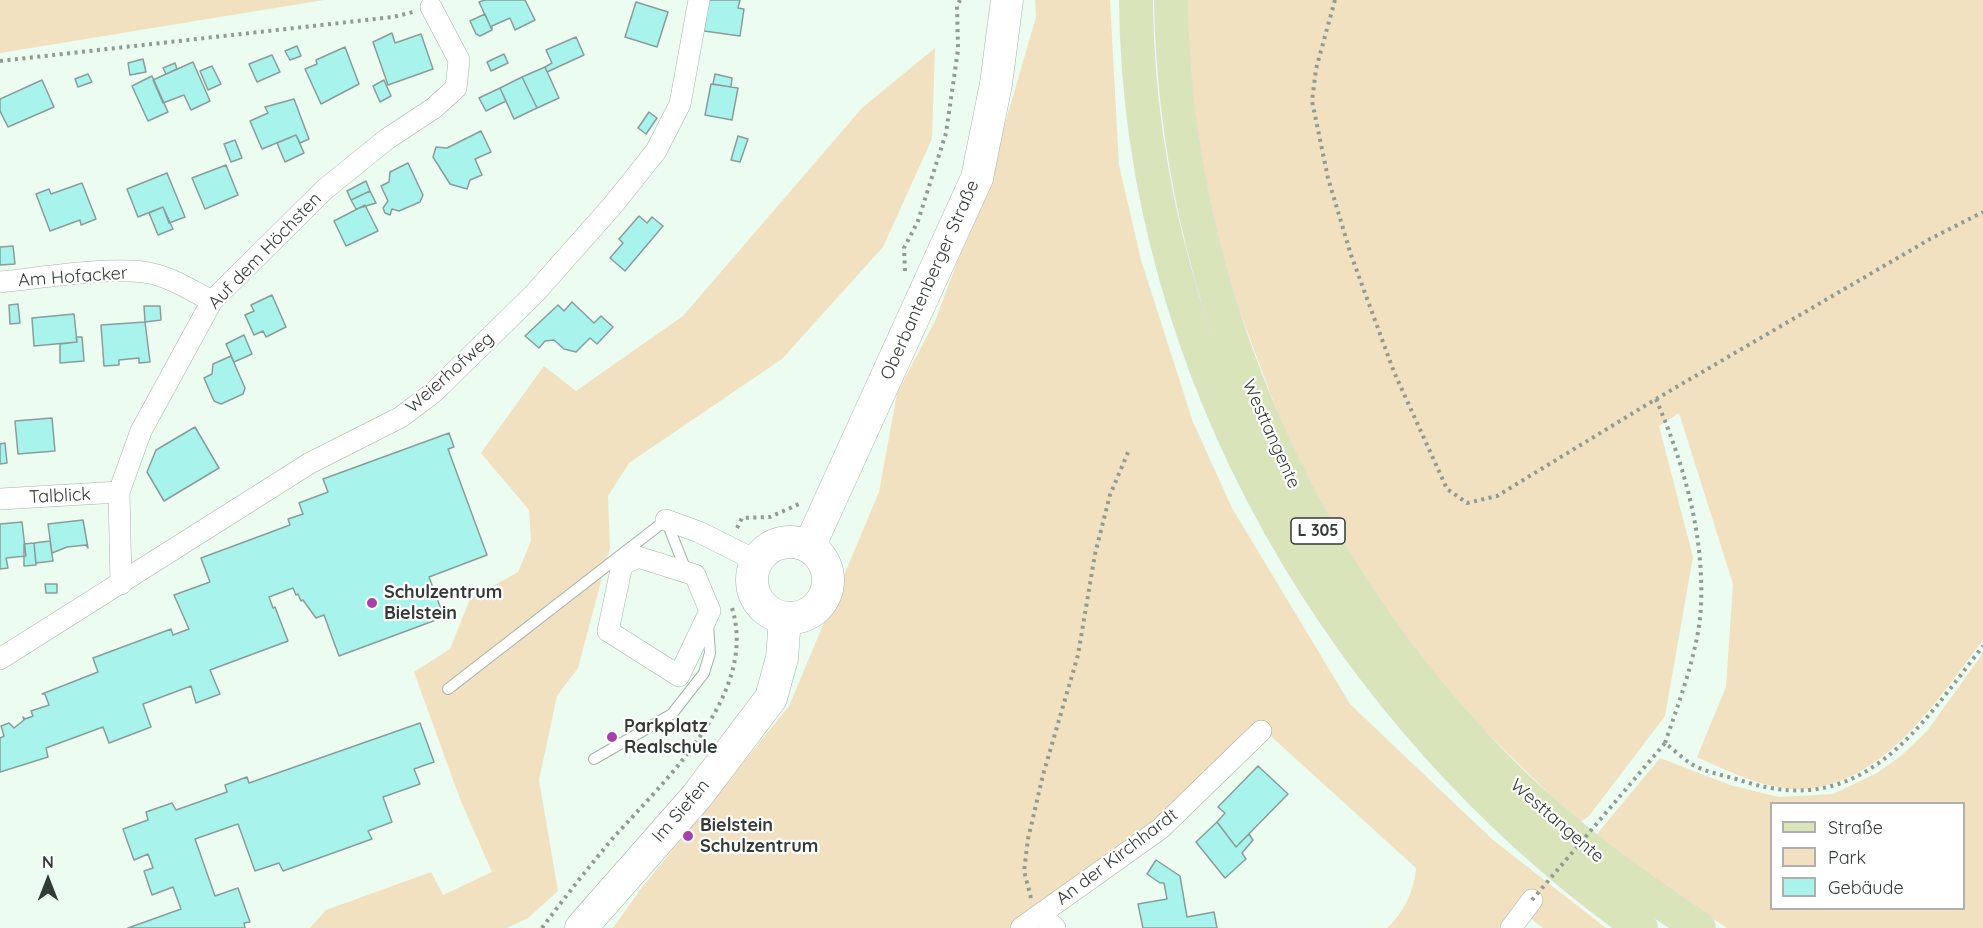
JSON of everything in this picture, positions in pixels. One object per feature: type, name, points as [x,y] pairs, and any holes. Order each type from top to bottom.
[{"type":"main road","name":"Oberbantenberger Straße","points":[[809,547],[977,178],[996,84],[1007,0]]},
{"type":"main road","name":"Westtangente","points":[[1136,0],[1140,79],[1148,141],[1173,264],[1222,408],[1260,490],[1289,544],[1354,646],[1430,741],[1515,828],[1561,868],[1641,928]]},
{"type":"main road","name":"Westtangente","points":[[1171,0],[1176,84],[1184,147],[1195,209],[1213,280],[1249,387],[1273,444],[1330,553],[1399,654],[1478,748],[1568,833],[1631,882],[1699,928]]},
{"type":"main road","points":[[789,542],[809,547],[822,559],[828,570],[826,596],[809,614],[785,618],[763,607],[756,597],[752,572],[757,561],[765,551],[776,544],[789,542]]},
{"type":"main road","name":"Im Siefen","points":[[581,928],[696,796],[771,698],[782,658],[785,618]]},
{"type":"street","name":"Weierhofweg","points":[[0,659],[310,463],[401,417],[434,392],[535,293],[613,205],[656,151],[680,104],[699,0]]},
{"type":"street","name":"Auf dem Höchsten","points":[[121,584],[119,492],[141,431],[212,301],[325,189],[387,139],[435,108],[456,88],[459,60],[431,7]]},
{"type":"street","name":"Am Hofacker","points":[[0,282],[117,272],[148,273],[175,282],[212,301]]},
{"type":"street","name":"Talblick","points":[[0,499],[119,492]]},
{"type":"street","points":[[666,520],[699,532],[757,561]]},
{"type":"street","points":[[638,557],[695,575],[710,611],[707,617],[679,676],[608,631],[622,565],[638,557]]},
{"type":"street","name":"An der Kirchhardt","points":[[1021,928],[1048,921],[1160,829],[1261,731]]},
{"type":"street","points":[[1511,928],[1532,900]]},
{"type":"lane","points":[[448,689],[666,520],[687,573]]},
{"type":"lane","points":[[594,759],[672,714],[704,673],[710,653],[707,617]]},
{"type":"path","points":[[905,276],[904,248],[918,220],[946,133],[958,50],[957,6],[960,0]]},
{"type":"path","points":[[1335,0],[1316,69],[1312,101],[1328,178],[1351,255],[1394,372],[1448,489],[1467,503],[1497,496],[1656,399],[1930,239],[1983,212]]},
{"type":"path","points":[[0,61],[393,17],[431,7]]},
{"type":"path","points":[[1532,900],[1665,742],[1687,679],[1701,607],[1695,514],[1677,449],[1656,399]]},
{"type":"path","points":[[1048,921],[1032,899],[1024,871],[1028,840],[1078,655],[1095,554],[1110,495],[1129,450]]},
{"type":"path","points":[[726,545],[742,518],[770,518],[809,498]]},
{"type":"path","points":[[542,928],[561,899],[664,784],[713,718],[728,682],[738,638],[729,602]]},
{"type":"path","points":[[1665,742],[1691,764],[1773,790],[1814,792],[1852,780],[1890,755],[1922,724],[1983,646]]},
{"type":"green space","points":[[0,0],[324,0],[0,53]]},
{"type":"green space","points":[[1035,0],[1110,0],[1119,165],[1141,260],[1193,422],[1232,508],[1350,704],[1493,840],[1606,928],[1543,928],[1521,911],[1508,928],[1387,928],[1393,923],[1407,901],[1416,868],[1264,730],[1148,834],[1015,928],[613,928],[640,890],[789,706],[879,492],[897,393],[936,319],[993,165],[1036,17]]},
{"type":"green space","points":[[1187,0],[1983,0],[1983,640],[1931,708],[1911,730],[1868,767],[1843,780],[1815,788],[1785,788],[1754,781],[1697,757],[1726,687],[1733,584],[1679,413],[1659,426],[1693,557],[1665,716],[1589,816],[1579,823],[1443,690],[1366,587],[1290,446],[1227,277],[1203,180],[1187,45]]},
{"type":"green space","points":[[935,48],[932,139],[883,247],[782,359],[629,463],[608,496],[610,548],[578,668],[557,696],[539,780],[558,891],[528,918],[507,928],[310,928],[326,910],[431,872],[443,895],[492,872],[460,799],[414,672],[450,649],[470,599],[518,572],[531,541],[529,510],[481,453],[544,366],[576,391],[683,316],[862,108]]},
{"type":"green space","points":[[1983,653],[1983,928],[1727,928],[1625,862],[1596,835],[1660,758],[1730,785],[1779,797],[1833,794],[1877,773],[1902,755],[1927,731]]},
{"type":"building","points":[[525,0],[535,20],[515,30],[510,18],[492,26],[492,30],[479,2]]},
{"type":"building","points":[[708,0],[740,0],[738,8],[744,9],[740,36],[704,31]]},
{"type":"building","points":[[636,2],[668,12],[657,47],[625,37]]},
{"type":"building","points":[[485,14],[492,30],[480,36],[476,34],[470,21]]},
{"type":"building","points":[[392,33],[395,43],[421,34],[433,69],[388,85],[373,42]]},
{"type":"building","points":[[576,37],[584,55],[547,72],[545,67],[552,63],[546,50]]},
{"type":"building","points":[[297,46],[301,56],[290,60],[285,51]]},
{"type":"building","points":[[345,47],[359,84],[321,104],[305,69],[317,64],[316,60]]},
{"type":"building","points":[[504,54],[508,63],[491,71],[487,62]]},
{"type":"building","points":[[272,55],[280,72],[257,82],[249,64]]},
{"type":"building","points":[[143,59],[146,72],[130,75],[128,63]]},
{"type":"building","points":[[193,62],[210,101],[191,110],[184,95],[163,103],[153,80]]},
{"type":"building","points":[[175,63],[177,69],[166,74],[163,68]]},
{"type":"building","points":[[212,66],[221,84],[208,90],[200,71]]},
{"type":"building","points":[[545,67],[559,98],[537,108],[522,77]]},
{"type":"building","points":[[88,74],[92,82],[78,87],[75,79]]},
{"type":"building","points":[[715,74],[732,78],[731,87],[713,84]]},
{"type":"building","points":[[152,76],[168,112],[148,121],[132,86]]},
{"type":"building","points":[[522,77],[537,108],[514,119],[500,88]]},
{"type":"building","points":[[42,80],[54,107],[8,127],[0,111],[0,99]]},
{"type":"building","points":[[384,80],[391,96],[380,102],[373,86]]},
{"type":"building","points":[[711,84],[738,88],[732,120],[705,115]]},
{"type":"building","points":[[500,88],[506,101],[486,111],[479,98]]},
{"type":"building","points":[[294,99],[309,139],[300,143],[296,135],[262,149],[250,121],[268,113],[265,107]]},
{"type":"building","points":[[649,112],[657,118],[646,134],[638,128]]},
{"type":"building","points":[[481,131],[491,152],[475,159],[482,175],[470,180],[467,189],[450,184],[433,157],[436,147],[447,148]]},
{"type":"building","points":[[296,135],[304,153],[285,162],[277,143]]},
{"type":"building","points":[[738,136],[748,139],[740,162],[731,160]]},
{"type":"building","points":[[235,140],[242,158],[231,162],[224,144]]},
{"type":"building","points":[[408,163],[423,195],[420,202],[399,211],[392,209],[390,215],[385,213],[383,208],[388,201],[381,186],[389,182],[390,172]]},
{"type":"building","points":[[226,165],[238,195],[205,209],[192,178]]},
{"type":"building","points":[[167,173],[185,217],[169,223],[163,207],[138,217],[127,189]]},
{"type":"building","points":[[366,181],[370,191],[351,200],[347,191]]},
{"type":"building","points":[[82,183],[96,219],[81,225],[80,220],[50,231],[36,194],[49,189],[51,194]]},
{"type":"building","points":[[370,191],[376,203],[356,209],[351,200]]},
{"type":"building","points":[[365,205],[378,231],[346,246],[334,221]]},
{"type":"building","points":[[163,207],[173,229],[158,235],[149,213]]},
{"type":"building","points":[[639,216],[647,223],[652,217],[663,226],[625,271],[610,258],[623,243],[619,239]]},
{"type":"building","points":[[13,246],[15,264],[0,265],[0,247]]},
{"type":"building","points":[[272,295],[286,327],[266,337],[263,331],[254,335],[245,315],[254,311],[251,305]]},
{"type":"building","points":[[572,302],[594,323],[601,316],[613,327],[597,344],[590,338],[576,352],[564,349],[554,340],[545,341],[539,348],[525,336],[558,305],[564,311]]},
{"type":"building","points":[[18,304],[20,323],[10,324],[9,305]]},
{"type":"building","points":[[144,306],[160,306],[161,320],[145,322]]},
{"type":"building","points":[[74,314],[77,342],[34,346],[32,318]]},
{"type":"building","points":[[145,322],[150,362],[139,363],[139,358],[119,360],[119,365],[104,366],[101,325]]},
{"type":"building","points":[[244,335],[252,354],[234,362],[226,344]]},
{"type":"building","points":[[76,337],[82,337],[84,361],[60,363],[60,344],[77,342]]},
{"type":"building","points":[[231,356],[245,388],[243,394],[221,404],[214,401],[204,378],[212,374],[213,364]]},
{"type":"building","points":[[52,418],[55,451],[18,454],[15,421]]},
{"type":"building","points":[[195,427],[219,468],[164,501],[147,472],[156,450]]},
{"type":"building","name":"Schulzentrum Bielstein","points":[[449,433],[454,447],[448,449],[487,555],[429,577],[444,617],[339,656],[324,615],[316,618],[298,594],[296,595],[293,588],[269,597],[288,641],[210,670],[220,694],[196,703],[191,686],[143,704],[151,727],[109,743],[103,727],[46,748],[48,757],[0,772],[0,738],[4,736],[1,726],[9,723],[14,728],[24,720],[23,717],[25,719],[33,716],[31,711],[49,705],[45,694],[42,694],[98,672],[93,658],[171,629],[173,635],[189,629],[174,595],[210,582],[201,558],[290,525],[288,519],[303,514],[299,503],[328,492],[323,479]]},
{"type":"building","points":[[5,443],[7,463],[0,464],[0,444]]},
{"type":"building","points":[[83,520],[88,548],[86,545],[67,547],[52,553],[48,524]]},
{"type":"building","points":[[22,522],[26,556],[6,558],[8,568],[0,569],[0,524]]},
{"type":"building","points":[[50,541],[53,561],[36,563],[34,543]]},
{"type":"building","points":[[34,543],[36,565],[24,566],[24,544]]},
{"type":"building","points":[[45,584],[57,584],[57,593],[46,593]]},
{"type":"building","points":[[420,723],[434,762],[414,769],[420,784],[383,797],[392,822],[368,831],[372,839],[283,871],[279,863],[255,871],[238,824],[195,839],[215,896],[238,888],[250,922],[244,923],[245,928],[128,928],[181,909],[173,887],[152,895],[144,871],[153,868],[148,854],[134,860],[123,829],[148,820],[146,812],[172,803],[176,810],[227,792],[225,785],[247,777],[249,783]]},
{"type":"building","points":[[1258,766],[1288,794],[1236,847],[1217,822],[1225,813],[1218,807]]},
{"type":"building","points":[[1217,822],[1236,847],[1249,834],[1253,840],[1242,853],[1246,859],[1225,878],[1196,842]]},
{"type":"building","points":[[1156,860],[1180,876],[1187,917],[1214,912],[1217,928],[1143,928],[1138,904],[1167,899],[1164,883],[1160,883],[1147,874]]},
{"type":"place","name":"Schulzentrum Bielstein","points":[[372,603]]},
{"type":"place","name":"Parkplatz Realschule","points":[[612,737]]},
{"type":"place","name":"Bielstein Schulzentrum","points":[[688,836]]}]
